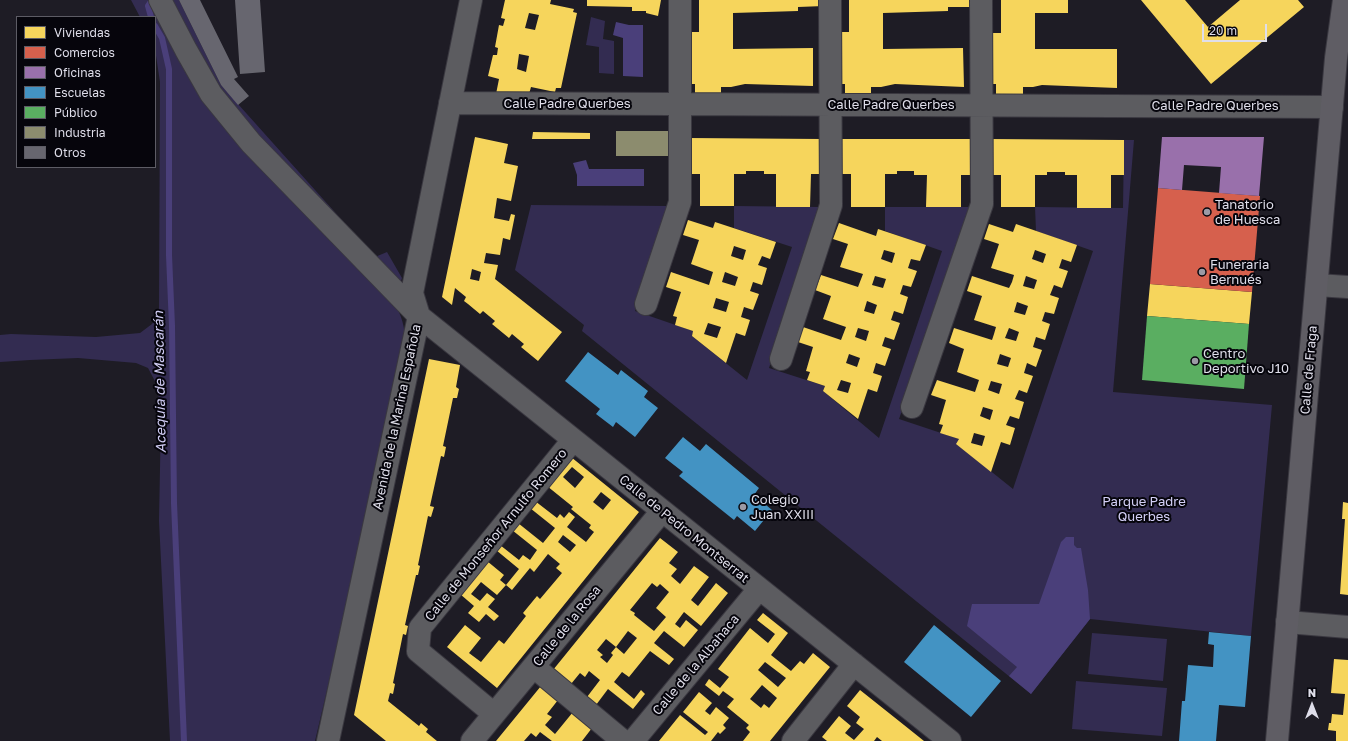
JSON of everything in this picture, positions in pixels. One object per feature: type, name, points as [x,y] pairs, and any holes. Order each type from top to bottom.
[{"type":"main road","name":"Calle de Fraga","points":[[1277,741],[1336,58],[1344,0]]},
{"type":"street","name":"Calle de Pedro Montserrat","points":[[160,0],[211,94],[251,143],[419,316],[950,741]]},
{"type":"street","name":"Avenida de la Marina Española","points":[[328,741],[419,316],[412,293],[471,0]]},
{"type":"street","points":[[646,304],[680,202],[680,0]]},
{"type":"street","points":[[781,359],[831,205],[830,0]]},
{"type":"street","points":[[912,407],[982,204],[981,0]]},
{"type":"street","name":"Calle Padre Querbes","points":[[450,103],[1332,107]]},
{"type":"street","points":[[1317,285],[1348,287]]},
{"type":"street","name":"Calle de Monseñor Arnulfo Romero","points":[[494,714],[418,650],[420,628],[573,440]]},
{"type":"street","name":"Calle de la Rosa","points":[[472,741],[662,511]]},
{"type":"street","name":"Calle de la Albahaca","points":[[633,741],[760,589]]},
{"type":"street","points":[[1287,622],[1348,627]]},
{"type":"street","points":[[793,741],[854,664]]},
{"type":"street","points":[[534,667],[623,741]]},
{"type":"green space","points":[[131,0],[179,0],[221,85],[375,257],[387,252],[402,278],[394,302],[402,322],[405,343],[373,495],[315,741],[170,741],[159,521],[161,415],[157,385],[148,368],[136,363],[78,358],[0,362],[0,335],[11,334],[96,337],[140,333],[152,324],[159,312],[160,82],[156,56],[156,16],[139,16]]},
{"type":"green space","points":[[591,17],[605,21],[603,39],[614,41],[614,74],[599,73],[599,47],[586,45]]},
{"type":"green space","name":"Parque Padre Querbes","points":[[1124,140],[1134,140],[1113,392],[1272,405],[1251,636],[1090,619],[1031,694],[582,331],[584,325],[515,270],[531,205],[671,206],[635,311],[693,331],[692,336],[747,380],[792,247],[734,228],[734,206],[822,207],[769,368],[825,386],[823,391],[879,438],[942,251],[885,231],[885,207],[973,207],[899,419],[959,439],[957,444],[1013,489],[1093,251],[1036,231],[1035,207],[1123,208]]},
{"type":"green space","points":[[1092,633],[1167,639],[1163,681],[1088,674]]},
{"type":"green space","points":[[1076,681],[1167,688],[1162,736],[1072,729]]},
{"type":"shaded area","points":[[616,22],[629,25],[643,25],[643,77],[623,76],[623,38],[613,35]]},
{"type":"shaded area","points":[[586,160],[589,169],[644,169],[644,186],[577,186],[577,175],[573,163]]},
{"type":"shaded area","points":[[1066,537],[1074,537],[1074,545],[1077,548],[1081,548],[1088,590],[1090,619],[1031,694],[1009,676],[1017,667],[967,626],[972,604],[1039,604],[1061,542]]},
{"type":"building: Viviendas","points":[[505,0],[551,0],[550,4],[574,9],[573,12],[577,13],[561,88],[556,88],[555,92],[531,87],[529,94],[496,94],[499,79],[488,76],[493,55],[497,55],[498,48],[495,47],[499,25],[503,26],[505,19],[501,18]],"holes":[[[529,13],[539,15],[535,30],[525,28]],[[519,54],[529,56],[526,72],[517,69]]]},
{"type":"building: Viviendas","points":[[587,0],[661,0],[658,16],[646,13],[646,11],[632,11],[632,7],[587,6]]},
{"type":"building: Viviendas","points":[[699,0],[824,0],[824,6],[798,7],[798,11],[733,13],[733,49],[813,48],[813,86],[745,84],[731,87],[721,87],[721,96],[695,96],[695,84],[689,84],[689,32],[699,32]]},
{"type":"building: Viviendas","points":[[849,0],[974,0],[974,7],[948,7],[948,11],[883,13],[883,49],[963,48],[964,87],[895,84],[881,87],[871,87],[871,96],[845,96],[845,84],[839,84],[839,32],[849,32]]},
{"type":"building: Viviendas","points":[[1001,0],[1068,0],[1068,13],[1035,13],[1035,49],[1117,49],[1117,88],[1042,85],[1023,87],[1023,96],[996,96],[996,84],[990,84],[990,33],[1001,33]]},
{"type":"building: Viviendas","points":[[1141,0],[1185,0],[1208,27],[1240,0],[1298,0],[1304,7],[1211,84]]},
{"type":"building: Viviendas","points":[[533,132],[590,133],[590,139],[532,139]]},
{"type":"building: Viviendas","points":[[475,137],[508,144],[504,163],[518,166],[511,201],[497,198],[494,218],[509,221],[511,214],[515,215],[510,240],[503,238],[500,255],[486,253],[484,263],[498,265],[495,279],[562,332],[538,361],[521,347],[524,344],[512,334],[509,338],[492,324],[495,321],[483,311],[480,314],[464,301],[466,297],[455,288],[452,305],[442,297]],"holes":[[[472,269],[481,272],[479,281],[470,279]]]},
{"type":"building: Viviendas","points":[[688,138],[822,139],[822,174],[811,174],[810,207],[776,207],[776,174],[764,174],[764,171],[746,171],[746,174],[734,174],[734,206],[700,206],[700,174],[688,174]]},
{"type":"building: Viviendas","points":[[839,139],[973,139],[973,175],[961,175],[961,207],[926,207],[927,175],[914,175],[914,171],[897,171],[897,174],[885,174],[885,207],[851,207],[851,174],[838,174]]},
{"type":"building: Viviendas","points":[[989,139],[1124,140],[1124,175],[1111,175],[1111,208],[1077,208],[1077,175],[1065,175],[1065,172],[1047,172],[1047,175],[1035,175],[1035,207],[1001,207],[1001,175],[989,175]]},
{"type":"building: Viviendas","points":[[688,220],[713,228],[715,222],[776,242],[770,259],[762,256],[758,265],[767,268],[762,285],[753,282],[750,291],[759,294],[753,310],[744,307],[741,317],[750,320],[745,336],[736,333],[726,363],[692,336],[693,331],[675,325],[677,317],[673,316],[681,292],[666,287],[671,272],[709,285],[713,272],[691,264],[699,240],[683,235]],"holes":[[[734,246],[746,250],[743,260],[731,256]],[[725,272],[738,277],[735,286],[722,282]],[[716,298],[729,302],[726,312],[713,308]],[[708,323],[721,327],[717,338],[704,334]]]},
{"type":"building: Viviendas","points":[[839,223],[876,236],[878,229],[926,245],[920,261],[911,259],[908,268],[917,271],[911,287],[903,285],[900,294],[908,297],[903,314],[894,311],[891,320],[900,323],[894,340],[885,337],[882,346],[891,349],[885,366],[876,363],[873,373],[882,376],[877,392],[868,389],[858,419],[823,391],[825,386],[807,380],[810,372],[806,371],[813,347],[798,342],[803,327],[841,340],[846,327],[823,319],[831,296],[815,290],[821,275],[858,287],[863,274],[840,267],[848,244],[833,239]],"holes":[[[884,250],[895,253],[892,263],[881,259]],[[875,276],[886,279],[883,288],[872,285]],[[867,301],[877,305],[874,314],[864,311]],[[858,328],[869,331],[866,341],[855,337]],[[849,354],[860,358],[857,367],[846,363]],[[841,380],[851,383],[848,393],[837,390]]]},
{"type":"building: Viviendas","points":[[989,224],[1013,232],[1016,224],[1077,245],[1071,262],[1062,259],[1059,268],[1068,271],[1062,288],[1054,285],[1050,295],[1059,298],[1054,314],[1045,312],[1042,321],[1050,324],[1045,340],[1036,337],[1033,347],[1042,350],[1036,367],[1027,363],[1024,373],[1033,376],[1027,393],[1019,390],[1015,399],[1024,402],[1019,419],[1010,416],[1006,425],[1015,428],[1010,445],[1001,442],[991,472],[956,444],[959,439],[940,433],[943,425],[939,424],[946,400],[931,395],[937,380],[975,392],[979,380],[957,372],[964,349],[949,343],[954,328],[992,340],[996,327],[974,320],[982,296],[967,291],[972,276],[1009,288],[1014,275],[991,268],[999,244],[984,239]],"holes":[[[1035,250],[1046,254],[1043,263],[1032,259]],[[1026,276],[1037,280],[1034,289],[1023,286]],[[1017,302],[1028,306],[1025,315],[1014,312]],[[1009,328],[1019,332],[1016,341],[1005,338]],[[1000,354],[1011,358],[1008,367],[997,364]],[[991,381],[1002,384],[999,394],[988,390]],[[983,407],[993,410],[990,420],[980,416]],[[974,433],[985,436],[982,446],[971,443]]]},
{"type":"building: Viviendas","points":[[1150,284],[1252,292],[1249,324],[1147,316]]},
{"type":"building: Viviendas","points":[[429,359],[460,365],[456,387],[459,389],[457,398],[453,398],[443,446],[446,447],[444,457],[441,456],[430,506],[434,507],[431,517],[428,516],[418,565],[420,566],[418,575],[416,575],[405,625],[408,626],[406,635],[403,634],[393,683],[395,684],[393,694],[390,693],[388,701],[419,726],[421,723],[428,729],[426,732],[437,741],[386,741],[354,715]]},
{"type":"building: Viviendas","points":[[571,457],[639,512],[497,688],[447,647],[465,625],[481,638],[469,653],[481,662],[499,640],[504,644],[526,616],[523,613],[537,596],[540,599],[562,573],[556,568],[560,564],[548,554],[534,572],[530,568],[512,590],[506,585],[519,569],[496,550],[500,545],[519,560],[523,555],[530,560],[537,550],[512,530],[518,523],[543,543],[555,528],[530,508],[535,501],[557,518],[560,514],[564,518],[569,512],[575,517],[567,527],[586,542],[594,532],[589,528],[591,525],[571,509],[573,507],[547,486]],"holes":[[[572,467],[584,477],[575,488],[563,477]],[[601,492],[611,500],[603,510],[593,502]],[[563,535],[576,545],[570,552],[558,542]]]},
{"type":"building: Viviendas","points":[[1343,502],[1348,503],[1348,595],[1340,594],[1345,519],[1342,519]]},
{"type":"building: Viviendas","points":[[660,538],[678,552],[669,563],[677,569],[671,576],[680,584],[694,566],[709,577],[691,600],[698,606],[716,583],[728,593],[701,626],[684,612],[675,624],[680,628],[686,620],[698,630],[684,647],[664,631],[654,643],[674,659],[669,665],[650,651],[629,677],[622,672],[614,682],[634,699],[641,690],[645,694],[633,709],[608,689],[596,705],[587,697],[600,680],[589,671],[585,677],[580,673],[571,684],[553,670]],"holes":[[[652,583],[657,587],[660,584],[669,592],[656,608],[666,617],[654,631],[630,610]],[[628,631],[637,638],[624,654],[616,647]],[[606,639],[616,647],[611,653],[613,655],[607,663],[600,657],[603,655],[597,650]]]},
{"type":"building: Viviendas","points":[[487,561],[504,575],[500,580],[506,585],[497,595],[481,582],[471,594],[480,601],[487,593],[495,599],[488,607],[499,616],[494,621],[486,614],[479,622],[468,613],[474,606],[460,594]]},
{"type":"building: Viviendas","points":[[763,613],[788,633],[771,655],[791,671],[800,661],[804,664],[813,653],[830,667],[770,741],[743,741],[750,732],[746,728],[749,725],[727,707],[734,699],[723,691],[719,696],[705,685],[709,679],[720,688],[729,677],[718,669],[750,628],[768,643],[775,634],[757,620]],"holes":[[[765,662],[786,678],[778,687],[758,670]],[[762,685],[777,698],[769,708],[764,704],[761,708],[750,699]]]},
{"type":"building: Viviendas","points":[[1334,659],[1348,660],[1348,741],[1336,741],[1336,731],[1328,730],[1329,723],[1331,723],[1332,714],[1343,715],[1345,694],[1331,693]]},
{"type":"building: Viviendas","points":[[541,686],[558,700],[547,714],[552,717],[545,725],[555,734],[573,712],[592,728],[582,741],[552,741],[540,732],[536,737],[531,733],[524,741],[496,741]]},
{"type":"building: Viviendas","points":[[860,690],[924,741],[882,741],[877,737],[874,741],[827,741],[822,737],[839,716],[851,726],[845,733],[854,740],[864,729],[856,723],[860,717],[847,706]]},
{"type":"building: Viviendas","points":[[699,692],[712,703],[705,711],[710,715],[716,707],[729,718],[723,725],[726,728],[720,734],[718,732],[711,741],[659,741],[680,715],[705,735],[708,732],[683,712]]},
{"type":"building: Comercios","name":"Tanatorio de Huesca","points":[[1158,188],[1260,196],[1252,292],[1150,284]]},
{"type":"building: Oficinas","points":[[1162,137],[1264,137],[1259,196],[1219,193],[1221,167],[1184,165],[1182,190],[1158,188]]},
{"type":"building: Escuelas","points":[[588,352],[618,375],[621,370],[648,391],[644,397],[658,408],[635,437],[616,422],[613,427],[596,414],[600,409],[565,381]]},
{"type":"building: Escuelas","points":[[683,437],[700,451],[706,444],[759,488],[754,495],[772,510],[755,531],[737,516],[734,520],[679,476],[683,472],[665,458]]},
{"type":"building: Escuelas","points":[[934,625],[1001,681],[971,717],[904,662]]},
{"type":"building: Escuelas","points":[[1209,632],[1251,636],[1245,707],[1219,705],[1216,741],[1179,741],[1182,701],[1185,701],[1188,665],[1213,667],[1214,645],[1208,644]]},
{"type":"building: Público","name":"Centro Deportivo J10","points":[[1147,316],[1249,324],[1244,389],[1142,380]]},
{"type":"building: Industria","points":[[616,131],[670,131],[670,156],[616,156]]},
{"type":"building: Otros","points":[[179,0],[200,0],[238,77],[234,79],[249,96],[238,105],[221,85]]},
{"type":"building: Otros","points":[[235,0],[260,0],[265,72],[240,74]]},
{"type":"waterway","name":"Acequia de Mascarán","points":[[151,16],[148,6],[152,0]]},
{"type":"waterway","name":"Acequia de Mascarán","points":[[156,28],[162,38],[169,69],[169,255],[172,326],[174,503],[184,741]]},
{"type":"place","name":"Tanatorio de Huesca","points":[[1207,212]]},
{"type":"place","name":"Funeraria Bernués","points":[[1202,272]]},
{"type":"place","name":"Centro Deportivo J10","points":[[1195,361]]},
{"type":"place","name":"Colegio Juan XXIII","points":[[743,507]]}]
